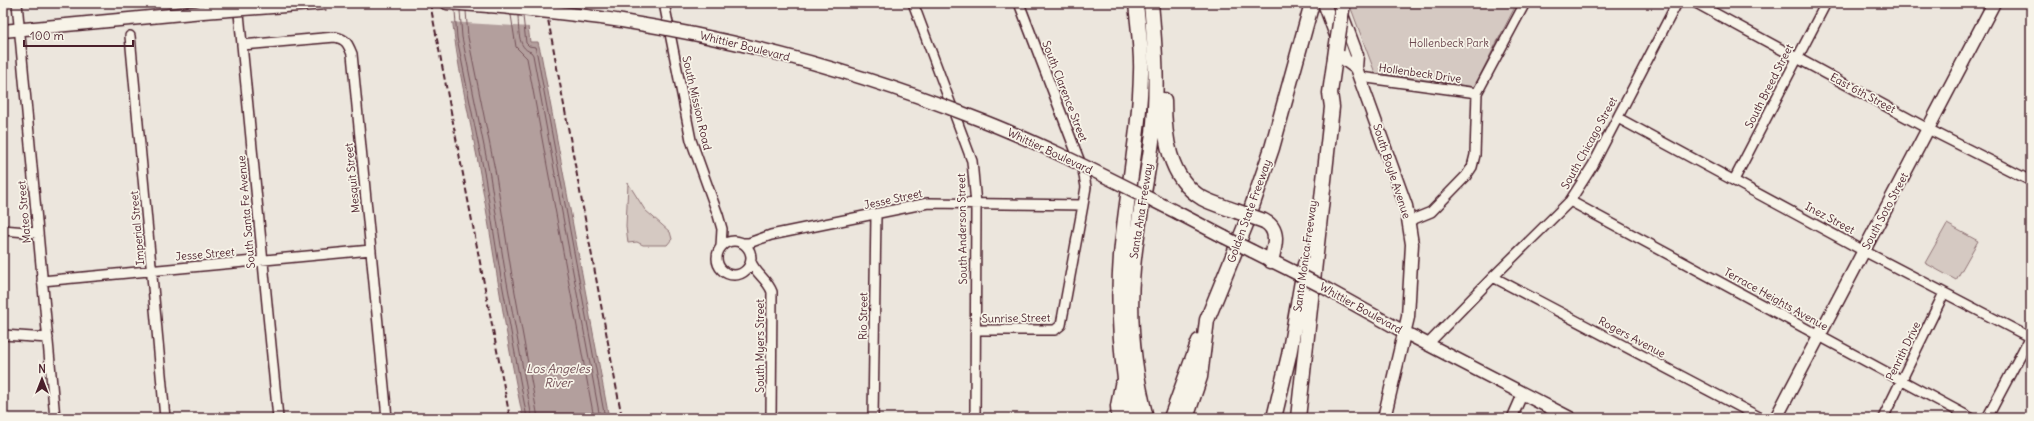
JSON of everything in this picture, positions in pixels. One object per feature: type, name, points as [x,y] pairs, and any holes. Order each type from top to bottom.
[{"type":"highway","name":"Santa Ana Freeway","points":[[1132,418],[1128,400],[1120,310],[1121,256],[1134,149],[1141,72],[1136,3]]},
{"type":"highway","name":"Santa Ana Freeway","points":[[1146,418],[1134,347],[1131,289],[1135,249],[1153,132],[1156,96],[1156,54],[1151,3]]},
{"type":"highway","name":"Golden State Freeway","points":[[1186,418],[1200,377],[1207,320],[1246,224],[1272,148],[1312,3]]},
{"type":"highway","points":[[1298,418],[1332,107],[1330,93],[1343,3]]},
{"type":"highway","points":[[1156,54],[1164,72],[1165,130],[1168,147],[1173,162],[1187,185],[1201,197],[1271,225],[1274,231],[1275,245],[1271,261]]},
{"type":"highway","name":"Santa Monica Freeway","points":[[1274,418],[1289,355],[1299,298],[1325,107],[1330,93]]},
{"type":"highway","points":[[1172,416],[1207,320]]},
{"type":"highway","points":[[1119,418],[1118,406],[1125,366]]},
{"type":"main road","points":[[3,31],[203,12],[326,3]]},
{"type":"main road","name":"Whittier Boulevard","points":[[447,3],[586,16],[696,34],[768,51],[885,85],[970,116],[1029,140],[1178,213],[1323,287],[1404,332],[1570,418]]},
{"type":"main road","name":"South Boyle Avenue","points":[[1324,3],[1345,60],[1358,73]]},
{"type":"main road","name":"South Boyle Avenue","points":[[1337,3],[1357,55],[1358,73],[1406,206],[1412,244],[1411,289],[1408,317],[1384,418]]},
{"type":"main road","name":"South Soto Street","points":[[1776,418],[1994,3]]},
{"type":"street","name":"Mateo Street","points":[[17,3],[55,418]]},
{"type":"street","name":"South Santa Fe Avenue","points":[[238,3],[278,418]]},
{"type":"street","name":"South Mission Road","points":[[664,3],[691,140],[722,229],[721,246]]},
{"type":"street","name":"South Anderson Street","points":[[913,3],[972,161],[976,204],[975,418]]},
{"type":"street","name":"South Clarence Street","points":[[1019,3],[1083,170],[1086,187],[1062,325],[1058,329]]},
{"type":"street","points":[[1409,221],[1431,212],[1466,176],[1472,167],[1475,155],[1477,93],[1525,3]]},
{"type":"street","name":"South Chicago Street","points":[[1428,344],[1570,201],[1593,165],[1678,3]]},
{"type":"street","name":"East 6th Street","points":[[1696,3],[1928,128],[2031,181]]},
{"type":"street","name":"South Breed Street","points":[[1734,180],[1826,3]]},
{"type":"street","name":"Imperial Street","points":[[130,36],[153,271],[165,418]]},
{"type":"street","name":"Mesquit Street","points":[[242,45],[335,37],[342,38],[347,43],[352,54],[387,418]]},
{"type":"street","name":"Hollenbeck Drive","points":[[1358,73],[1477,93]]},
{"type":"street","name":"Inez Street","points":[[1618,118],[1944,294],[2030,338]]},
{"type":"street","name":"Terrace Heights Avenue","points":[[1570,201],[1971,418]]},
{"type":"street","name":"Jesse Street","points":[[739,242],[749,243],[773,234],[928,204],[1083,205]]},
{"type":"street","name":"Rio Street","points":[[874,418],[876,215]]},
{"type":"street","points":[[722,229],[739,242],[751,257]]},
{"type":"street","points":[[3,230],[37,233]]},
{"type":"street","points":[[739,242],[726,243],[721,246],[716,256],[719,268],[728,275],[733,276],[742,273],[748,268],[759,239]]},
{"type":"street","name":"Jesse Street","points":[[42,281],[371,250]]},
{"type":"street","name":"South Myers Street","points":[[751,257],[762,278],[770,286],[772,292],[771,418]]},
{"type":"street","points":[[742,273],[762,278]]},
{"type":"street","name":"Rogers Avenue","points":[[1493,277],[1761,418]]},
{"type":"street","name":"Penrith Drive","points":[[1882,418],[1902,381],[1944,294]]},
{"type":"street","name":"Sunrise Street","points":[[975,330],[1058,329]]},
{"type":"street","points":[[3,335],[48,338]]},
{"type":"street","points":[[1987,418],[2030,338]]},
{"type":"street","points":[[1512,418],[1523,393]]},
{"type":"green space","name":"Hollenbeck Park","points":[[1349,3],[1517,3],[1474,87],[1375,73]]},
{"type":"green space","points":[[628,183],[645,210],[670,232],[672,239],[667,245],[643,245],[637,242],[628,243],[626,226]]},
{"type":"green space","points":[[1947,224],[1978,241],[1956,280],[1925,263]]},
{"type":"water","name":"Los Angeles River","points":[[451,3],[525,3],[530,42],[538,42],[541,54],[609,418],[523,418],[506,329],[477,157],[456,48]]},
{"type":"pier","points":[[449,3],[527,3],[530,27],[450,22]]},
{"type":"railway","points":[[430,3],[510,418]]},
{"type":"railway","points":[[545,3],[622,418]]}]
